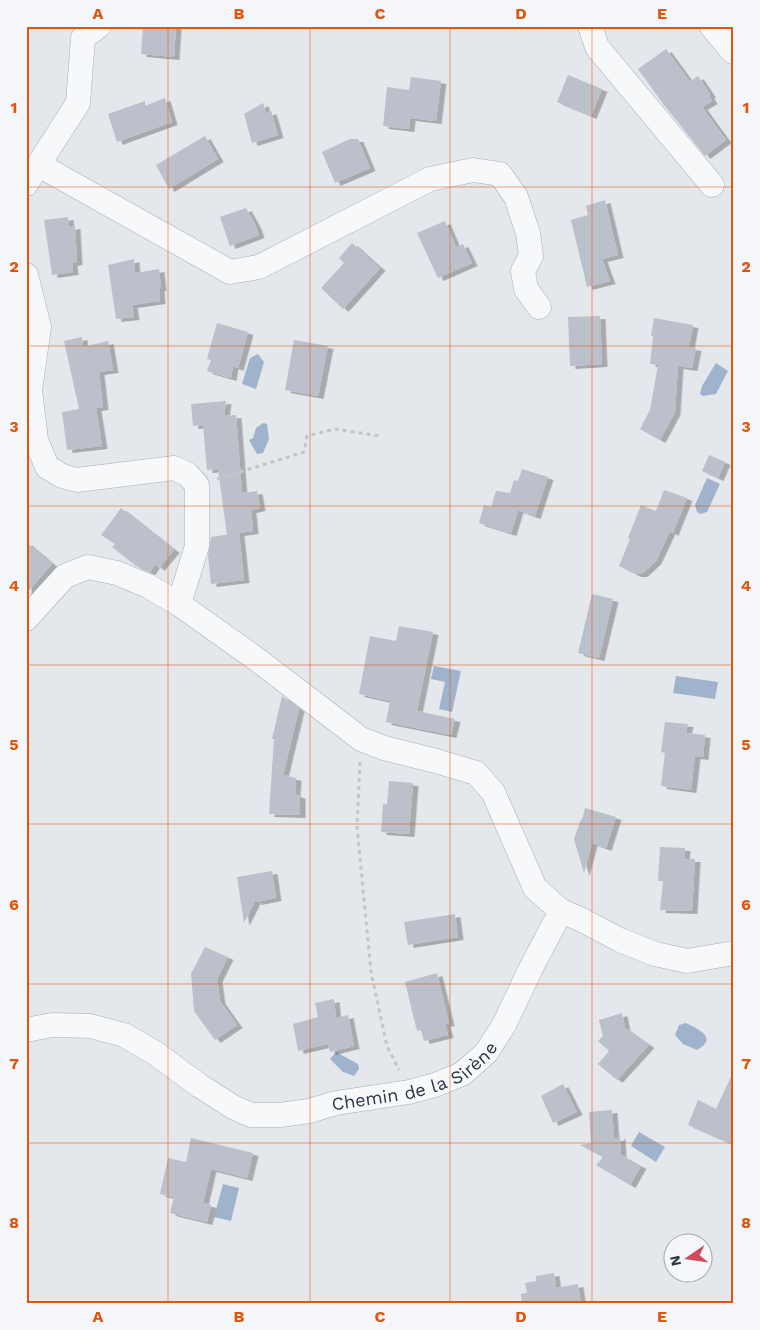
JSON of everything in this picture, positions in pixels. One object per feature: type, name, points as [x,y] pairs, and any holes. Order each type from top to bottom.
[{"type":"street","points":[[99,26],[83,38],[78,103],[33,175],[230,272],[259,266],[430,179],[473,170],[500,174],[516,197],[528,233],[531,256],[523,271],[526,289],[539,307]]},
{"type":"street","points":[[590,26],[596,47],[712,185]]},
{"type":"street","points":[[714,26],[734,50]]},
{"type":"street","points":[[26,275],[39,327],[30,390],[36,440],[47,467],[62,476],[77,480],[174,468],[187,474],[197,485],[197,546],[179,604]]},
{"type":"street","points":[[26,619],[65,576],[88,567],[117,572],[148,586],[179,604],[255,658],[361,739],[384,748],[476,773],[493,792],[535,888],[561,911],[620,940],[655,954],[687,961],[734,953]]},
{"type":"street","name":"Chemin de la Sirène","points":[[26,1030],[52,1025],[90,1026],[124,1035],[155,1052],[208,1092],[251,1115],[280,1115],[309,1111],[336,1103],[409,1092],[435,1086],[462,1074],[486,1053],[504,1025],[561,911]]},
{"type":"path","points":[[197,485],[304,452],[307,436],[335,429],[380,436]]},
{"type":"path","points":[[361,739],[357,826],[371,972],[387,1046],[409,1092]]},
{"type":"water","points":[[258,354],[264,362],[256,389],[242,384],[250,358]]},
{"type":"water","points":[[716,363],[728,371],[716,394],[703,396],[700,394],[702,386]]},
{"type":"water","points":[[263,423],[267,424],[269,439],[263,453],[257,454],[249,440],[253,438],[256,428]]},
{"type":"water","points":[[707,478],[720,484],[707,512],[700,514],[697,512],[695,505]]},
{"type":"water","points":[[434,666],[461,671],[452,712],[439,709],[445,682],[431,679]]},
{"type":"water","points":[[676,676],[718,682],[715,699],[673,693]]},
{"type":"water","points":[[686,1023],[701,1031],[706,1038],[703,1046],[697,1050],[683,1044],[675,1035],[679,1025]]},
{"type":"water","points":[[336,1052],[358,1064],[359,1069],[354,1076],[343,1072],[330,1059]]},
{"type":"water","points":[[639,1132],[665,1147],[656,1162],[631,1146]]},
{"type":"water","points":[[223,1184],[239,1188],[231,1221],[214,1217]]},
{"type":"building","points":[[143,26],[176,26],[174,57],[141,54]]},
{"type":"building","points":[[666,49],[690,82],[698,76],[710,94],[709,96],[712,101],[702,107],[726,140],[705,156],[638,69]]},
{"type":"building","points":[[568,75],[602,89],[591,116],[557,102]]},
{"type":"building","points":[[411,77],[441,81],[436,121],[410,118],[409,129],[383,126],[387,87],[409,90]]},
{"type":"building","points":[[165,98],[172,122],[117,142],[108,114],[145,101],[145,106]]},
{"type":"building","points":[[263,103],[266,113],[271,111],[278,135],[252,143],[244,114]]},
{"type":"building","points":[[205,136],[218,159],[169,189],[156,165]]},
{"type":"building","points":[[350,139],[358,139],[370,168],[335,183],[322,152]]},
{"type":"building","points":[[605,200],[618,255],[602,259],[610,281],[587,287],[571,220],[588,215],[586,206]]},
{"type":"building","points":[[246,208],[259,235],[230,246],[220,217]]},
{"type":"building","points":[[68,217],[69,227],[75,226],[77,262],[72,263],[73,272],[52,275],[44,220]]},
{"type":"building","points":[[445,221],[456,247],[463,244],[472,263],[438,278],[417,233]]},
{"type":"building","points":[[352,243],[380,268],[343,309],[321,288],[344,263],[339,258]]},
{"type":"building","points":[[134,259],[135,273],[159,269],[160,301],[132,305],[134,317],[116,319],[108,265]]},
{"type":"building","points":[[600,316],[602,364],[570,366],[568,317]]},
{"type":"building","points":[[654,318],[693,325],[689,347],[696,348],[692,368],[678,366],[675,412],[660,440],[640,429],[650,410],[658,365],[650,364]]},
{"type":"building","points":[[217,323],[248,332],[238,368],[233,366],[231,378],[207,371],[211,360],[207,359]]},
{"type":"building","points":[[82,337],[83,347],[108,341],[113,370],[99,372],[103,407],[96,408],[102,446],[67,450],[62,412],[79,409],[64,341]]},
{"type":"building","points":[[294,340],[328,346],[318,396],[285,390]]},
{"type":"building","points":[[226,401],[224,416],[236,415],[242,493],[257,491],[260,508],[251,510],[253,531],[239,533],[244,580],[211,584],[208,556],[211,537],[227,535],[218,469],[207,470],[203,425],[193,426],[191,404]]},
{"type":"building","points":[[709,455],[725,462],[718,478],[702,471]]},
{"type":"building","points":[[522,469],[548,477],[535,516],[518,510],[511,533],[479,523],[484,505],[491,507],[496,491],[510,493],[514,480],[518,481]]},
{"type":"building","points":[[664,490],[687,498],[673,533],[670,531],[656,561],[642,574],[636,574],[619,566],[630,539],[628,538],[641,505],[656,511]]},
{"type":"building","points":[[121,508],[174,550],[159,568],[155,564],[150,572],[136,566],[112,547],[115,544],[101,535]]},
{"type":"building","points":[[26,542],[52,564],[26,594]]},
{"type":"building","points":[[592,594],[613,599],[599,658],[578,653]]},
{"type":"building","points":[[399,626],[433,632],[417,711],[455,719],[451,735],[386,722],[390,701],[359,694],[370,636],[396,641]]},
{"type":"building","points":[[282,696],[299,709],[283,775],[296,778],[295,794],[300,796],[300,815],[269,814],[274,739],[272,739]]},
{"type":"building","points":[[665,722],[688,724],[686,733],[705,735],[703,757],[695,756],[691,790],[661,786],[665,753],[661,752]]},
{"type":"building","points":[[389,781],[413,783],[409,834],[381,832],[383,804],[387,804]]},
{"type":"building","points":[[585,808],[616,817],[606,848],[592,843],[584,873],[574,839]]},
{"type":"building","points":[[660,847],[685,848],[684,859],[695,859],[692,911],[660,910],[663,881],[658,881]]},
{"type":"building","points":[[272,871],[276,898],[256,902],[256,899],[244,923],[237,877]]},
{"type":"building","points":[[455,914],[458,937],[408,945],[404,922]]},
{"type":"building","points":[[205,947],[228,957],[217,979],[220,1001],[237,1025],[215,1040],[194,1011],[191,974]]},
{"type":"building","points":[[437,973],[449,1023],[445,1024],[448,1035],[424,1041],[421,1030],[417,1031],[405,982]]},
{"type":"building","points":[[334,999],[336,1018],[348,1015],[354,1046],[330,1052],[328,1044],[298,1051],[293,1024],[318,1017],[315,1003]]},
{"type":"building","points":[[622,1013],[625,1028],[649,1045],[617,1080],[598,1064],[609,1051],[598,1041],[603,1036],[599,1020]]},
{"type":"building","points":[[734,1070],[734,1145],[688,1125],[698,1100],[716,1109]]},
{"type":"building","points":[[563,1084],[577,1112],[553,1123],[541,1096]]},
{"type":"building","points":[[612,1110],[614,1138],[618,1138],[620,1135],[621,1155],[641,1166],[630,1185],[596,1165],[603,1157],[580,1145],[591,1143],[589,1112]]},
{"type":"building","points":[[191,1138],[253,1153],[247,1178],[211,1169],[203,1203],[211,1205],[207,1222],[170,1213],[174,1197],[160,1194],[168,1158],[186,1162]]},
{"type":"building","points":[[554,1273],[556,1288],[578,1284],[581,1304],[522,1304],[521,1294],[527,1293],[525,1283],[536,1281],[536,1276]]}]
